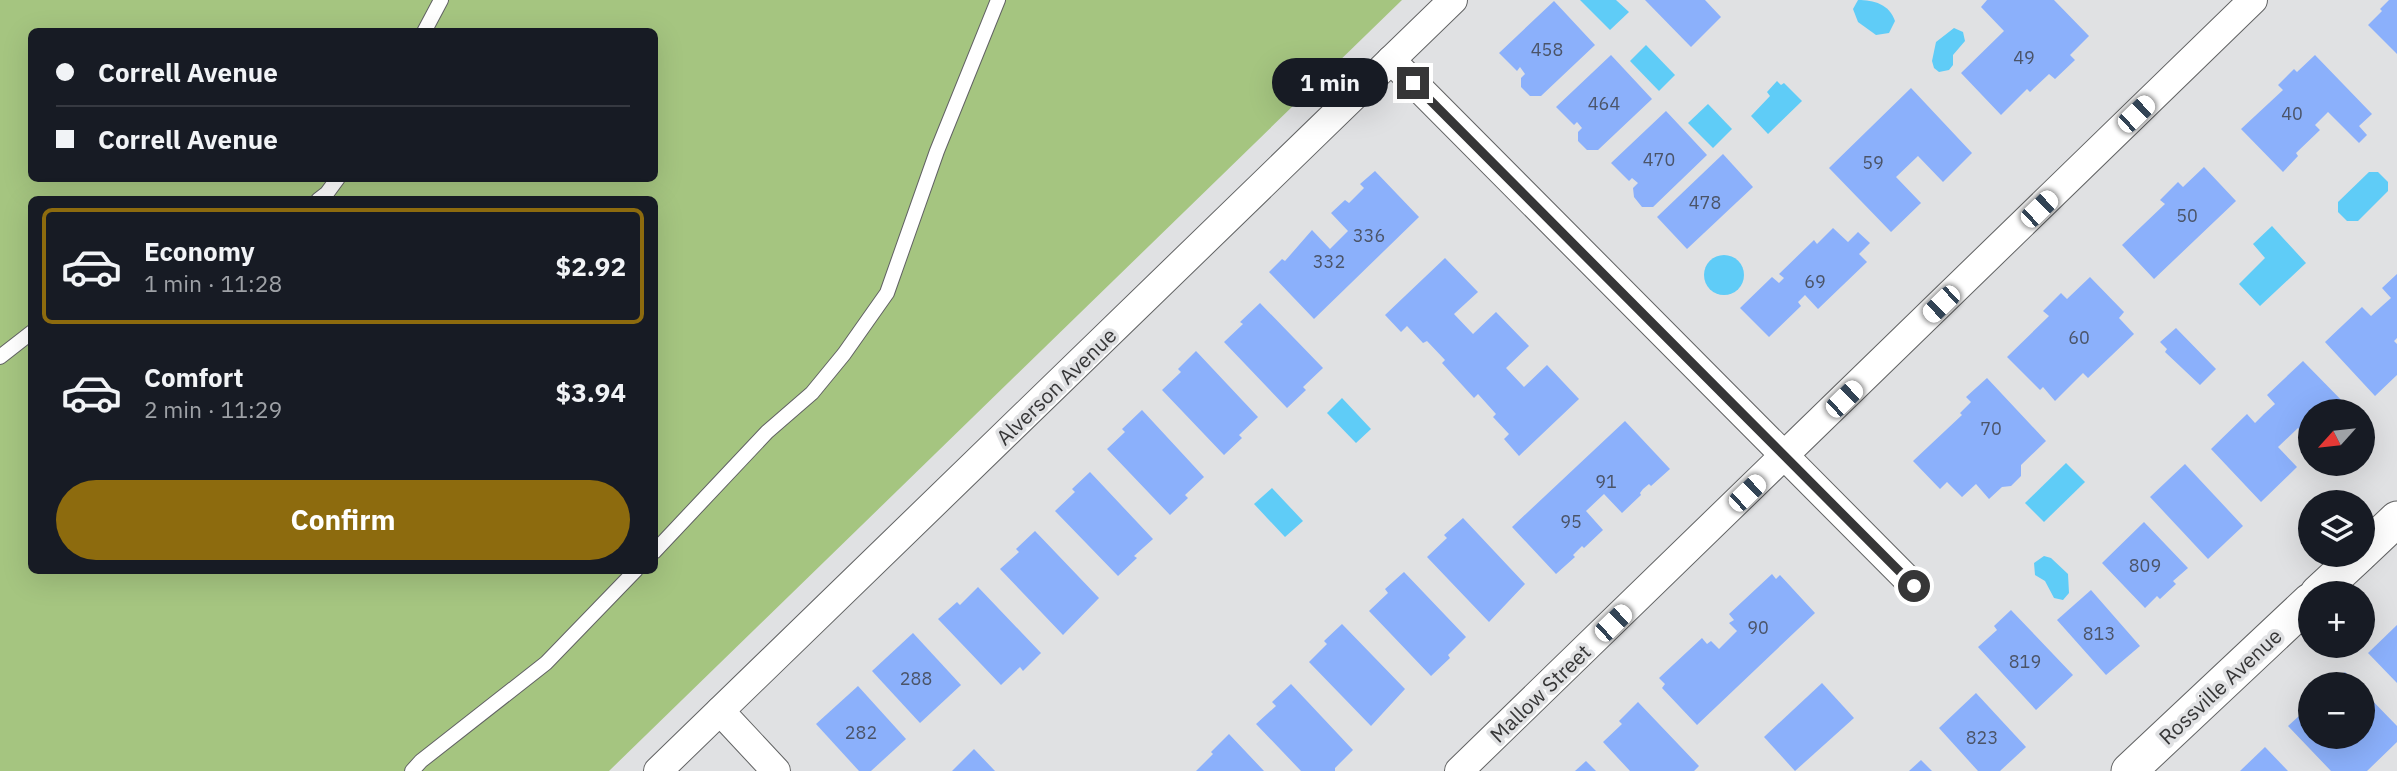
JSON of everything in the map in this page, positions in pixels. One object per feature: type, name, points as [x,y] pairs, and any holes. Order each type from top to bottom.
[{"type":"street","name":"Alverson Avenue","points":[[659,771],[1453,0]]},
{"type":"street","name":"Mallow Street","points":[[1459,771],[2253,0]]},
{"type":"street","points":[[1391,60],[1914,586]]},
{"type":"street","points":[[2375,540],[2397,519]]},
{"type":"street","points":[[2331,581],[2346,567]]},
{"type":"street","name":"Rossville Avenue","points":[[2129,771],[2298,612]]},
{"type":"street","points":[[720,711],[776,771]]},
{"type":"lane","points":[[426,28],[441,0]]},
{"type":"lane","points":[[658,548],[766,432],[812,393],[845,354],[887,293],[937,151],[998,0]]},
{"type":"lane","points":[[323,196],[335,182]]},
{"type":"lane","points":[[0,357],[28,335]]},
{"type":"lane","points":[[412,771],[421,761],[546,663],[632,574]]},
{"type":"green space","points":[[0,0],[1402,0],[609,771],[0,771]]},
{"type":"water","points":[[1580,0],[1616,0],[1629,12],[1610,30]]},
{"type":"water","points":[[1858,0],[1875,2],[1889,11],[1895,21],[1889,33],[1876,35],[1858,22],[1853,9]]},
{"type":"water","points":[[1954,28],[1963,32],[1965,41],[1953,55],[1953,65],[1949,70],[1939,72],[1932,61],[1936,42]]},
{"type":"water","points":[[1646,45],[1675,75],[1659,91],[1630,61]]},
{"type":"water","points":[[1777,81],[1781,85],[1784,83],[1802,101],[1768,134],[1751,116],[1770,96],[1767,92]]},
{"type":"water","points":[[1708,104],[1732,129],[1713,148],[1688,123]]},
{"type":"water","points":[[2369,172],[2378,172],[2388,182],[2388,191],[2358,221],[2347,221],[2338,212],[2338,202]]},
{"type":"water","points":[[2272,226],[2306,263],[2260,306],[2239,284],[2265,258],[2253,244]]},
{"type":"water","points":[[1724,255],[1738,261],[1744,275],[1738,289],[1724,295],[1710,289],[1704,275],[1710,261]]},
{"type":"water","points":[[1342,398],[1371,429],[1356,443],[1327,413]]},
{"type":"water","points":[[2066,463],[2085,482],[2044,522],[2025,503]]},
{"type":"water","points":[[1272,488],[1303,521],[1285,537],[1254,504]]},
{"type":"water","points":[[2044,556],[2051,558],[2068,574],[2069,593],[2063,600],[2054,598],[2045,581],[2035,575],[2034,563]]},
{"type":"building","points":[[1645,0],[1705,0],[1721,17],[1691,47]]},
{"type":"building","points":[[1987,0],[2054,0],[2089,36],[2070,55],[2075,60],[2055,79],[2049,74],[2030,92],[2027,89],[2001,115],[1961,73],[2004,31],[1981,7]]},
{"type":"building","points":[[2389,0],[2397,0],[2397,54],[2368,25]]},
{"type":"building","points":[[1554,1],[1595,45],[1541,96],[1530,96],[1521,87],[1521,78],[1525,74],[1520,67],[1517,71],[1499,53]]},
{"type":"building","points":[[1611,55],[1652,99],[1598,150],[1587,150],[1578,141],[1578,132],[1582,128],[1577,122],[1574,125],[1556,107]]},
{"type":"building","points":[[2315,55],[2372,114],[2359,126],[2367,135],[2359,143],[2328,112],[2315,125],[2320,130],[2296,153],[2298,156],[2283,172],[2241,129],[2283,90],[2278,85],[2294,69],[2297,72]]},
{"type":"building","points":[[1911,88],[1972,153],[1943,182],[1918,156],[1896,177],[1921,203],[1891,232],[1829,168]]},
{"type":"building","points":[[1666,111],[1707,155],[1653,207],[1642,207],[1634,197],[1633,188],[1638,183],[1632,178],[1629,181],[1611,163]]},
{"type":"building","points":[[1723,154],[1753,187],[1687,249],[1657,217]]},
{"type":"building","points":[[2204,167],[2236,201],[2154,279],[2122,245],[2165,204],[2160,200],[2178,182],[2183,187]]},
{"type":"building","points":[[1375,171],[1419,217],[1314,319],[1269,272],[1282,259],[1285,261],[1312,230],[1330,249],[1348,231],[1331,213],[1345,200],[1349,203],[1364,188],[1360,184]]},
{"type":"building","points":[[1833,228],[1848,242],[1858,232],[1870,243],[1859,254],[1867,262],[1818,309],[1805,295],[1798,302],[1801,306],[1769,337],[1740,308],[1772,277],[1779,283],[1784,278],[1779,274],[1814,240],[1817,244]]},
{"type":"building","points":[[1445,258],[1478,292],[1454,314],[1473,334],[1496,312],[1529,346],[1506,368],[1524,387],[1547,365],[1579,399],[1519,456],[1504,439],[1509,434],[1493,417],[1496,414],[1478,394],[1474,398],[1442,363],[1445,360],[1427,341],[1423,343],[1407,326],[1401,332],[1385,315]]},
{"type":"building","points":[[2397,274],[2397,338],[2394,341],[2397,344],[2397,375],[2375,396],[2325,342],[2362,307],[2371,316],[2391,298],[2382,288]]},
{"type":"building","points":[[2090,277],[2124,312],[2119,318],[2134,334],[2088,378],[2083,373],[2055,401],[2043,387],[2040,390],[2007,357],[2049,316],[2043,311],[2061,293],[2067,299]]},
{"type":"building","points":[[1260,303],[1323,368],[1303,387],[1306,390],[1287,408],[1224,342]]},
{"type":"building","points":[[2176,328],[2216,369],[2200,385],[2165,352],[2167,349],[2160,342]]},
{"type":"building","points":[[1196,351],[1258,417],[1239,435],[1242,438],[1224,455],[1162,390],[1181,372],[1178,369]]},
{"type":"building","points":[[2303,361],[2340,399],[2298,399],[2298,428],[2278,447],[2297,467],[2261,502],[2211,449],[2247,414],[2255,423],[2275,404],[2267,395]]},
{"type":"building","points":[[1987,378],[2046,441],[2021,465],[2021,476],[2011,486],[2002,487],[1989,499],[1976,484],[1962,497],[1947,482],[1940,489],[1913,461],[1962,415],[1960,413],[1971,402],[1966,397]]},
{"type":"building","points":[[1142,410],[1204,477],[1185,495],[1188,498],[1170,515],[1107,449],[1125,432],[1122,429]]},
{"type":"building","points":[[1625,421],[1670,469],[1651,486],[1649,484],[1643,489],[1641,495],[1622,513],[1604,494],[1586,511],[1603,530],[1584,548],[1582,546],[1573,555],[1575,557],[1556,574],[1512,527]]},
{"type":"building","points":[[2185,464],[2243,526],[2208,559],[2150,497]]},
{"type":"building","points":[[1090,472],[1153,539],[1134,556],[1137,558],[1118,576],[1055,511],[1075,492],[1072,489]]},
{"type":"building","points":[[1463,518],[1525,584],[1489,622],[1427,557],[1447,538],[1444,535]]},
{"type":"building","points":[[2144,522],[2188,568],[2173,581],[2176,584],[2160,599],[2157,596],[2145,608],[2102,563]]},
{"type":"building","points":[[1035,531],[1099,598],[1063,635],[1000,569],[1019,552],[1016,549]]},
{"type":"building","points":[[1404,572],[1466,637],[1448,655],[1450,658],[1431,676],[1369,611],[1388,593],[1385,589]]},
{"type":"building","points":[[1772,574],[1776,579],[1780,575],[1815,613],[1697,725],[1662,688],[1665,684],[1659,678],[1702,638],[1707,644],[1711,641],[1719,649],[1737,631],[1729,623],[1734,620],[1729,614]]},
{"type":"building","points":[[978,587],[1041,653],[1023,671],[1020,667],[1001,685],[938,619],[957,602],[960,605]]},
{"type":"building","points":[[2091,590],[2140,646],[2106,675],[2057,620]]},
{"type":"building","points":[[2011,610],[2073,675],[2036,710],[1978,647],[1997,630],[1994,626]]},
{"type":"building","points":[[1342,624],[1405,689],[1371,726],[1309,662],[1327,644],[1324,641]]},
{"type":"building","points":[[2397,625],[2397,683],[2373,658],[2375,658],[2375,646]]},
{"type":"building","points":[[913,633],[961,685],[920,723],[872,671]]},
{"type":"building","points":[[1822,683],[1854,718],[1795,771],[1764,737]]},
{"type":"building","points":[[1291,684],[1353,750],[1335,771],[1301,771],[1256,724],[1276,706],[1272,702]]},
{"type":"building","points":[[858,686],[906,739],[871,771],[859,771],[816,724]]},
{"type":"building","points":[[1976,693],[2026,747],[2000,771],[1978,771],[1939,728]]},
{"type":"building","points":[[1638,702],[1699,766],[1694,771],[1630,771],[1603,742],[1622,724],[1619,721]]},
{"type":"building","points":[[2375,703],[2397,726],[2397,742],[2367,771],[2331,771],[2310,749],[2375,749]]},
{"type":"building","points":[[2298,717],[2298,736],[2288,726]]},
{"type":"building","points":[[1229,734],[1264,771],[1196,771]]},
{"type":"building","points":[[2265,747],[2288,771],[2240,771]]},
{"type":"building","points":[[974,749],[995,771],[952,771]]},
{"type":"building","points":[[1921,760],[1932,771],[1909,771]]},
{"type":"building","points":[[1586,761],[1596,771],[1575,771]]},
{"type":"route","points":[[1413,83],[1914,586]]}]
